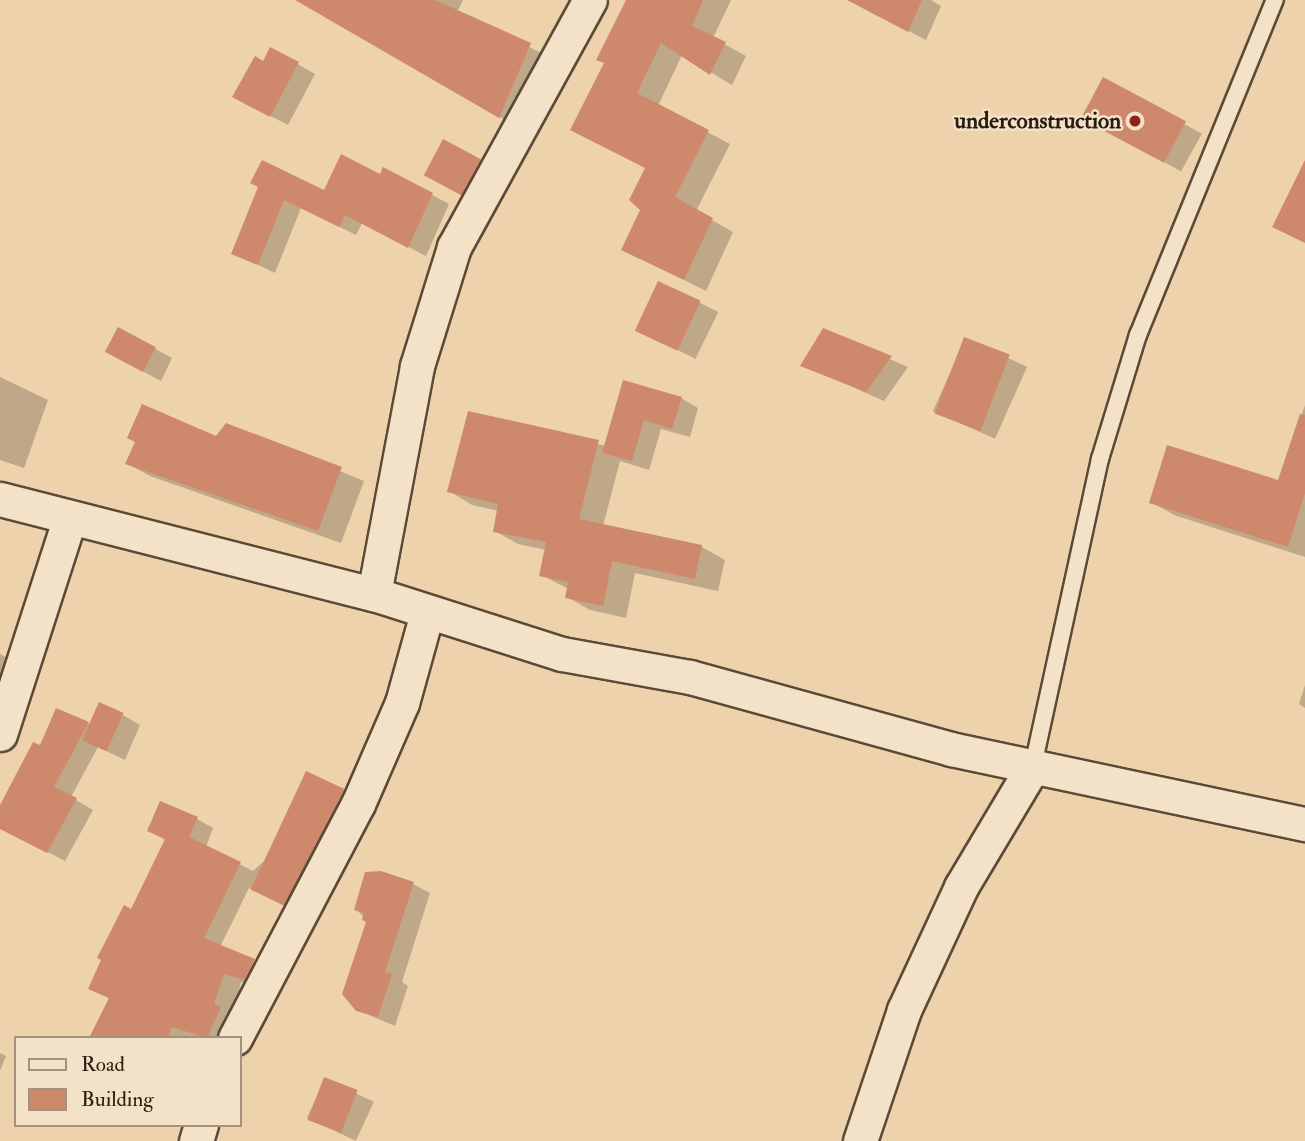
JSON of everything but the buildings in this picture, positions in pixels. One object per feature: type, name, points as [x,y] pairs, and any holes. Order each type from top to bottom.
[{"type":"street","points":[[374,594],[417,366],[454,247],[590,0]]},
{"type":"street","points":[[0,499],[69,520],[206,550],[374,594],[562,654],[690,677],[815,714],[1033,766],[1305,824]]},
{"type":"street","points":[[0,734],[69,520]]},
{"type":"street","points":[[236,1036],[358,804],[402,703],[427,613]]},
{"type":"street","points":[[860,1141],[904,1010],[961,887],[1033,766]]},
{"type":"lane","points":[[1033,766],[1100,459],[1138,335],[1275,0]]},
{"type":"place","name":"underconstruction","points":[[1135,121]]}]
